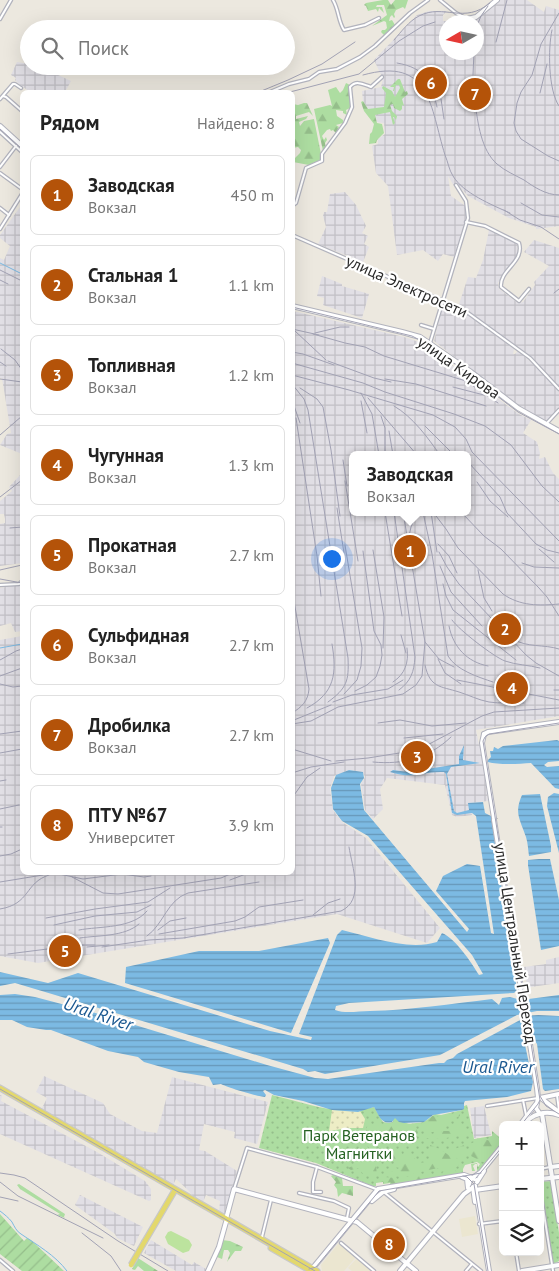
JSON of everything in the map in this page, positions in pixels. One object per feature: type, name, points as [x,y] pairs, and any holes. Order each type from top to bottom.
[{"type":"main road","points":[[478,15],[497,0]]},
{"type":"main road","points":[[0,126],[20,144]]},
{"type":"main road","name":"улица Кирова","points":[[295,307],[420,337],[518,408],[559,431]]},
{"type":"main road","name":"улица Центральный Переход","points":[[540,1098],[495,819],[484,734],[559,722]]},
{"type":"main road","points":[[0,1090],[313,1270]]},
{"type":"main road","points":[[524,1121],[540,1098],[558,1094]]},
{"type":"main road","points":[[548,1096],[547,1108],[543,1113],[559,1221]]},
{"type":"main road","points":[[540,1098],[559,1112]]},
{"type":"main road","points":[[536,1104],[537,1111],[543,1113]]},
{"type":"main road","points":[[527,1118],[543,1113],[559,1112]]},
{"type":"main road","points":[[473,1184],[480,1172],[499,1151]]},
{"type":"main road","points":[[400,1271],[499,1152]]},
{"type":"main road","points":[[551,1167],[559,1166]]},
{"type":"main road","points":[[436,1181],[480,1172]]},
{"type":"main road","points":[[464,1175],[473,1184],[488,1271]]},
{"type":"main road","points":[[544,1179],[559,1176]]},
{"type":"main road","points":[[313,1270],[351,1221],[381,1191],[464,1177],[473,1184],[499,1186]]},
{"type":"main road","points":[[208,1271],[219,1247],[234,1189],[351,1221],[416,1271]]},
{"type":"main road","points":[[130,1268],[175,1191]]},
{"type":"main road","points":[[226,1220],[313,1270]]},
{"type":"main road","points":[[521,1271],[553,1269],[559,1265]]},
{"type":"street","points":[[0,18],[11,0]]},
{"type":"street","points":[[334,0],[344,30],[365,26],[379,18]]},
{"type":"street","points":[[275,90],[309,79],[319,72],[337,69],[360,57],[375,46],[410,13],[428,0]]},
{"type":"street","points":[[440,0],[460,15]]},
{"type":"street","points":[[295,204],[306,168],[322,161],[322,154],[350,113],[352,107],[350,87],[357,82],[371,87],[382,78]]},
{"type":"street","points":[[0,99],[13,84],[21,88]]},
{"type":"street","points":[[2,96],[6,96],[20,109]]},
{"type":"street","points":[[0,132],[20,150]]},
{"type":"street","points":[[0,167],[16,146]]},
{"type":"street","points":[[0,173],[20,188]]},
{"type":"street","points":[[430,343],[468,212],[463,194],[456,185]]},
{"type":"street","points":[[0,229],[20,197]]},
{"type":"street","points":[[0,208],[9,215]]},
{"type":"street","points":[[466,222],[485,226],[519,243],[520,255],[501,281],[501,288],[519,302],[529,289]]},
{"type":"street","name":"улица Электросети","points":[[295,236],[467,312],[530,358],[559,389]]},
{"type":"street","points":[[421,325],[434,329]]},
{"type":"street","points":[[546,424],[559,410]]},
{"type":"street","points":[[0,585],[20,583]]},
{"type":"street","points":[[558,1094],[559,1112]]},
{"type":"street","points":[[487,1106],[540,1098]]},
{"type":"street","points":[[523,1100],[527,1118]]},
{"type":"street","points":[[234,1189],[247,1148],[317,1166],[388,1194],[478,1270]]},
{"type":"street","points":[[317,1166],[313,1182],[313,1192],[321,1192]]},
{"type":"street","points":[[544,1168],[551,1167]]},
{"type":"street","points":[[299,1193],[334,1201],[349,1208],[351,1221]]},
{"type":"street","points":[[261,1239],[272,1199]]},
{"type":"street","points":[[544,1214],[553,1269]]},
{"type":"street","points":[[480,1224],[499,1221]]},
{"type":"street","points":[[341,1243],[374,1271]]},
{"type":"street","points":[[517,1256],[521,1271]]},
{"type":"street","points":[[0,1260],[13,1271]]},
{"type":"street","points":[[466,1271],[472,1264]]},
{"type":"shaded area","points":[[499,0],[527,0],[544,12],[546,6],[559,10],[559,226],[536,229],[536,227],[509,218],[468,196],[457,184],[454,186],[448,176],[451,196],[467,207],[467,215],[454,257],[443,254],[438,261],[423,250],[397,255],[388,186],[376,173],[372,146],[378,144],[378,139],[385,134],[384,123],[377,122],[374,109],[368,109],[363,101],[362,91],[381,87],[383,79],[374,60],[417,15],[429,11],[447,11],[443,15],[439,15],[439,60],[484,60],[484,15],[481,15]]},
{"type":"shaded area","points":[[17,62],[20,62],[20,75],[58,75],[71,81],[66,90],[27,90],[11,75]]},
{"type":"shaded area","points":[[345,192],[356,205],[366,226],[362,233],[368,236],[364,244],[369,247],[363,262],[318,244],[326,227],[323,216],[324,212],[327,212],[330,194]]},
{"type":"shaded area","points":[[20,207],[20,453],[0,445],[7,434],[11,433],[2,378],[0,378],[0,258],[4,260],[10,246],[0,238],[0,235]]},
{"type":"shaded area","points":[[489,230],[517,243],[518,255],[498,283],[499,289],[518,303],[523,302],[535,285],[534,282],[549,266],[524,252],[534,240],[559,248],[559,387],[529,356],[459,304],[468,277],[476,278],[483,260]]},
{"type":"shaded area","points":[[322,276],[342,284],[342,286],[369,294],[362,318],[323,305],[324,298],[317,296]]},
{"type":"shaded area","points":[[443,305],[465,313],[514,349],[513,354],[518,351],[541,371],[559,392],[559,408],[546,422],[521,409],[434,341]]},
{"type":"shaded area","points":[[295,311],[404,337],[425,345],[424,351],[429,354],[433,351],[519,414],[531,420],[523,433],[537,442],[540,453],[539,459],[545,457],[553,473],[559,479],[559,716],[476,730],[479,745],[481,746],[488,801],[471,803],[472,815],[457,817],[452,815],[445,785],[387,778],[380,789],[383,809],[373,819],[365,810],[361,784],[365,777],[363,772],[349,770],[334,776],[330,789],[333,810],[342,822],[366,838],[440,928],[427,943],[337,914],[38,963],[0,956],[0,640],[20,636],[20,875],[295,875]]},
{"type":"shaded area","points":[[20,475],[20,563],[0,566],[0,524],[5,523],[5,519],[4,514],[0,514],[0,501],[12,491],[9,487]]},
{"type":"shaded area","points":[[20,584],[20,631],[15,632],[11,623],[0,626],[0,588]]},
{"type":"shaded area","points":[[559,957],[559,983],[527,986],[524,967],[546,964],[546,960]]},
{"type":"shaded area","points":[[44,1076],[103,1103],[110,1114],[142,1131],[157,1133],[172,1077],[268,1102],[257,1144],[234,1138],[235,1132],[204,1124],[199,1150],[205,1151],[237,1171],[224,1215],[219,1212],[220,1201],[206,1195],[203,1202],[198,1197],[195,1199],[176,1179],[173,1185],[41,1110],[47,1098],[36,1092]]},
{"type":"shaded area","points":[[0,1095],[2,1096],[1,1101],[97,1152],[145,1181],[151,1189],[151,1200],[149,1201],[0,1134]]},
{"type":"shaded area","points":[[484,1106],[491,1135],[474,1138],[470,1108]]},
{"type":"shaded area","points":[[80,1195],[143,1227],[134,1246],[117,1238],[115,1234],[75,1205]]},
{"type":"shaded area","points":[[475,1216],[478,1234],[462,1237],[459,1219]]},
{"type":"shaded area","points":[[151,1240],[192,1265],[194,1262],[206,1269],[206,1271],[176,1271],[144,1253]]},
{"type":"shaded area","points":[[339,1243],[356,1257],[344,1271],[322,1271],[321,1265]]},
{"type":"shaded area","points":[[357,1258],[373,1271],[352,1271],[348,1268]]},
{"type":"green space","points":[[388,0],[391,5],[395,0],[408,0],[405,9],[403,7],[396,10],[395,17],[392,15],[390,17],[389,21],[392,20],[395,25],[384,35],[381,32],[387,28],[386,22],[384,21],[372,26],[387,15],[384,5],[377,5],[376,7],[382,7],[384,13],[379,8],[378,12],[376,9],[368,11],[364,5]]},
{"type":"green space","points":[[400,79],[405,92],[407,91],[408,94],[402,99],[404,106],[402,105],[400,111],[394,108],[393,104],[390,105],[392,111],[397,116],[396,120],[393,117],[395,123],[393,125],[390,112],[375,115],[377,123],[382,124],[384,133],[376,143],[369,144],[374,124],[364,111],[361,102],[363,101],[368,109],[384,107],[386,93],[382,88],[383,86],[392,91],[395,97],[400,88],[399,85],[396,85],[394,91],[394,87],[390,87]]},
{"type":"green space","points":[[346,83],[350,85],[352,107],[346,110],[347,115],[343,111],[336,110],[337,116],[343,120],[343,123],[336,125],[339,127],[336,133],[330,129],[322,136],[324,140],[326,137],[327,140],[325,143],[326,148],[323,151],[314,109],[332,106],[328,90],[336,87],[340,93]]},
{"type":"green space","points":[[307,103],[313,116],[309,112],[296,116],[296,119],[308,116],[299,122],[300,126],[304,121],[314,119],[322,159],[309,165],[295,162],[295,158],[301,150],[298,147],[295,148],[295,104]]},
{"type":"green space","name":"Парк Ветеранов Магнитки","points":[[272,1095],[335,1110],[361,1110],[374,1107],[383,1122],[389,1123],[393,1122],[393,1116],[386,1110],[378,1107],[378,1105],[391,1105],[398,1120],[408,1124],[424,1122],[435,1114],[441,1115],[462,1110],[467,1105],[474,1139],[492,1136],[492,1131],[499,1137],[499,1147],[480,1170],[477,1171],[477,1164],[475,1164],[473,1166],[475,1171],[472,1171],[471,1164],[477,1163],[478,1167],[480,1164],[477,1162],[465,1165],[463,1173],[390,1185],[390,1183],[383,1184],[383,1182],[376,1183],[376,1186],[316,1163],[259,1148]]},
{"type":"green space","points":[[460,1113],[460,1116],[449,1121],[449,1125],[442,1126],[438,1131],[427,1133],[422,1128],[422,1123],[429,1120],[432,1116],[442,1117]]},
{"type":"green space","points":[[396,1121],[415,1125],[418,1133],[416,1135],[380,1140],[369,1147],[367,1146],[366,1130],[368,1124]]},
{"type":"green space","points":[[458,1122],[465,1128],[464,1135],[440,1139],[426,1138],[426,1136],[440,1134],[442,1131],[454,1131],[455,1129],[451,1126]]},
{"type":"green space","points":[[496,1135],[499,1138],[499,1145],[487,1161],[483,1162],[471,1156],[470,1144],[480,1139],[494,1141]]},
{"type":"green space","points":[[363,1140],[374,1156],[376,1176],[363,1174],[359,1168],[351,1170],[348,1168],[362,1162],[359,1146]]},
{"type":"green space","points":[[430,1145],[446,1153],[459,1165],[455,1168],[457,1174],[444,1177],[442,1173],[446,1170],[433,1169],[408,1175],[393,1176],[387,1173],[400,1168],[394,1167],[394,1161],[390,1159],[389,1154],[380,1156],[380,1160],[385,1161],[378,1163],[376,1154],[378,1152],[401,1149],[402,1156],[404,1157],[409,1154],[420,1163],[426,1162],[431,1157]]},
{"type":"green space","points":[[464,1145],[467,1155],[463,1159],[459,1160],[447,1151],[454,1151]]},
{"type":"green space","points":[[331,1173],[342,1178],[343,1186],[353,1186],[353,1196],[342,1193],[338,1197],[337,1189],[334,1185],[336,1182]]},
{"type":"green space","points":[[441,1174],[442,1177],[392,1184],[390,1182],[385,1183],[383,1179],[384,1177],[396,1178],[399,1181],[403,1177]]},
{"type":"green space","points":[[551,1181],[559,1233],[559,1261],[553,1264],[544,1202],[544,1182]]},
{"type":"green space","points":[[19,1184],[65,1214],[65,1218],[57,1215],[60,1214],[20,1189],[17,1185]]},
{"type":"green space","points":[[0,1214],[24,1241],[27,1238],[31,1240],[64,1271],[22,1271],[0,1254]]},
{"type":"green space","points":[[171,1231],[189,1240],[192,1245],[189,1251],[183,1253],[168,1244],[165,1237]]},
{"type":"green space","points":[[222,1240],[230,1241],[243,1247],[241,1251],[235,1251],[227,1262],[230,1253],[228,1250],[224,1250],[222,1259],[217,1257]]},
{"type":"green space","points":[[138,1258],[158,1271],[144,1271],[138,1266],[135,1270],[132,1269]]},
{"type":"sand","points":[[332,1110],[360,1111],[365,1119],[363,1128],[329,1131]]},
{"type":"water","points":[[559,741],[559,761],[548,762],[544,765],[547,767],[559,766],[559,789],[555,788],[531,763],[503,764],[488,762],[491,757],[490,751],[493,751],[494,747],[498,749],[503,746]]},
{"type":"water","points":[[464,745],[463,760],[480,763],[451,767],[447,774],[454,811],[457,813],[469,810],[468,803],[483,802],[485,813],[491,816],[517,990],[514,993],[349,1003],[336,1006],[335,1010],[348,1012],[401,1009],[492,999],[499,1005],[502,998],[510,997],[521,1000],[559,995],[559,1011],[537,1011],[517,1015],[440,1055],[325,1074],[315,1071],[308,1072],[15,983],[0,986],[0,972],[48,983],[78,973],[270,1031],[311,1040],[312,1037],[299,1034],[337,935],[342,930],[389,942],[414,945],[437,942],[442,933],[458,945],[479,975],[483,974],[472,955],[368,836],[342,821],[333,809],[331,788],[336,775],[349,770],[363,772],[364,778],[360,784],[364,810],[467,932],[469,929],[436,891],[443,876],[467,864],[480,866],[491,933],[494,934],[476,816],[472,813],[457,815],[452,813],[446,774],[444,772],[405,775],[390,772],[393,770],[408,772],[459,764],[459,756]]},
{"type":"water","points":[[554,793],[559,794],[559,853],[547,806],[548,797]]},
{"type":"water","points":[[540,794],[551,852],[529,856],[527,839],[518,807],[522,795]]},
{"type":"water","points":[[550,859],[559,900],[559,946],[541,950],[528,865],[528,860]]},
{"type":"water","points":[[328,938],[330,943],[291,1033],[125,983],[126,967],[199,951],[259,951]]},
{"type":"water","name":"Ural River","points":[[15,994],[35,997],[92,1012],[267,1065],[315,1078],[328,1079],[444,1063],[457,1054],[528,1016],[559,1016],[559,1089],[545,1091],[543,1089],[537,1044],[535,1041],[526,1042],[525,1045],[533,1082],[531,1091],[507,1097],[465,1101],[464,1109],[433,1115],[424,1122],[404,1123],[399,1122],[395,1118],[392,1122],[388,1123],[381,1119],[374,1107],[358,1112],[332,1110],[274,1095],[265,1090],[263,1091],[266,1095],[265,1097],[221,1084],[213,1085],[209,1077],[179,1072],[144,1062],[138,1057],[108,1051],[51,1030],[27,1027],[12,1020],[0,1020],[0,995]]},
{"type":"waterway","points":[[0,263],[20,273]]},
{"type":"waterway","points":[[0,648],[20,644]]},
{"type":"waterway","points":[[0,1211],[20,1233],[51,1255],[67,1271]]},
{"type":"tram line","points":[[0,129],[20,147]]},
{"type":"tram line","points":[[295,308],[412,336],[433,347],[518,412],[559,434]]},
{"type":"tram line","points":[[524,1121],[540,1100],[483,741],[489,734],[559,723]]},
{"type":"tram line","points":[[0,1089],[315,1271]]},
{"type":"tram line","points":[[540,1096],[546,1106],[559,1114]]},
{"type":"tram line","points":[[476,1178],[499,1151]]},
{"type":"tram line","points":[[309,1269],[316,1267],[379,1191],[481,1173]]},
{"type":"tram line","points":[[463,1176],[467,1177],[474,1184],[488,1271]]},
{"type":"railway","points":[[496,42],[507,0]]},
{"type":"railway","points":[[394,40],[419,16],[437,12],[471,12],[481,9],[490,3]]},
{"type":"railway","points":[[482,15],[488,6]]},
{"type":"railway","points":[[559,13],[541,44],[532,75],[521,92],[514,123],[521,139],[559,161]]},
{"type":"railway","points":[[295,91],[359,74],[399,41],[423,26],[435,22]]},
{"type":"railway","points":[[552,30],[550,47],[551,80],[555,99],[559,106]]},
{"type":"railway","points":[[264,90],[322,64],[355,42]]},
{"type":"railway","points":[[473,75],[474,60]]},
{"type":"railway","points":[[397,63],[415,68],[426,78],[437,107]]},
{"type":"railway","points":[[540,93],[547,64]]},
{"type":"railway","points":[[363,75],[385,71],[402,73],[415,79],[424,90],[430,104],[453,176],[471,193],[510,213]]},
{"type":"railway","points":[[477,90],[477,108]]},
{"type":"railway","points":[[441,99],[444,119]]},
{"type":"railway","points":[[475,103],[481,136],[487,151],[497,164],[536,188],[549,194],[559,195]]},
{"type":"railway","points":[[521,203],[542,215],[559,217]]},
{"type":"railway","points":[[504,210],[520,220],[541,227],[559,239]]},
{"type":"railway","points":[[0,270],[20,280]]},
{"type":"railway","points":[[0,280],[8,284]]},
{"type":"railway","points":[[554,293],[559,289]]},
{"type":"railway","points":[[315,333],[340,327],[349,327]]},
{"type":"railway","points":[[295,330],[319,335]]},
{"type":"railway","points":[[295,331],[326,360]]},
{"type":"railway","points":[[313,334],[365,347],[384,356],[466,381],[498,403]]},
{"type":"railway","points":[[1,349],[15,360],[20,367]]},
{"type":"railway","points":[[295,353],[334,365]]},
{"type":"railway","points":[[328,361],[374,378],[391,382]]},
{"type":"railway","points":[[0,362],[6,366]]},
{"type":"railway","points":[[295,364],[363,383],[485,426],[511,445],[542,486],[559,502]]},
{"type":"railway","points":[[295,376],[433,415],[455,427],[466,439],[472,452],[559,541]]},
{"type":"railway","points":[[0,379],[20,382]]},
{"type":"railway","points":[[385,379],[416,384],[486,406]]},
{"type":"railway","points":[[453,387],[484,395]]},
{"type":"railway","points":[[295,388],[304,399],[308,410],[348,658],[346,683],[328,702]]},
{"type":"railway","points":[[300,388],[317,399],[323,407],[340,516]]},
{"type":"railway","points":[[361,393],[372,414],[378,451]]},
{"type":"railway","points":[[368,398],[414,451]]},
{"type":"railway","points":[[361,401],[367,433]]},
{"type":"railway","points":[[394,406],[414,422],[437,451]]},
{"type":"railway","points":[[295,409],[300,423]]},
{"type":"railway","points":[[381,416],[385,428],[385,451]]},
{"type":"railway","points":[[0,435],[20,418]]},
{"type":"railway","points":[[296,418],[317,556],[321,596]]},
{"type":"railway","points":[[425,426],[450,451]]},
{"type":"railway","points":[[389,431],[392,451]]},
{"type":"railway","points":[[343,460],[347,486]]},
{"type":"railway","points":[[471,465],[500,497],[507,513],[536,544],[547,550],[559,553]]},
{"type":"railway","points":[[345,481],[349,506]]},
{"type":"railway","points":[[0,497],[20,482]]},
{"type":"railway","points":[[477,482],[490,501],[508,517]]},
{"type":"railway","points":[[337,508],[344,553]]},
{"type":"railway","points":[[351,516],[358,561]]},
{"type":"railway","points":[[386,516],[402,616]]},
{"type":"railway","points":[[395,516],[415,657],[411,676],[399,690]]},
{"type":"railway","points":[[295,724],[311,721],[338,707],[403,694],[416,685],[422,676],[425,642],[404,516]]},
{"type":"railway","points":[[409,536],[415,516]]},
{"type":"railway","points":[[424,516],[432,554],[448,656],[462,669],[493,682]]},
{"type":"railway","points":[[432,516],[437,552]]},
{"type":"railway","points":[[436,516],[458,548],[503,594],[523,603],[559,604]]},
{"type":"railway","points":[[465,516],[484,536],[501,549],[539,588],[559,616]]},
{"type":"railway","points":[[10,528],[20,527]]},
{"type":"railway","points":[[438,544],[449,556],[457,573]]},
{"type":"railway","points":[[344,694],[357,680],[361,666],[362,648],[345,545]]},
{"type":"railway","points":[[539,549],[554,562]]},
{"type":"railway","points":[[373,550],[384,617],[383,648]]},
{"type":"railway","points":[[355,691],[367,685],[376,677],[382,655],[381,645],[374,631],[363,551]]},
{"type":"railway","points":[[439,552],[459,584],[526,655],[559,676]]},
{"type":"railway","points":[[522,563],[534,567],[559,568]]},
{"type":"railway","points":[[0,570],[20,565]]},
{"type":"railway","points":[[440,566],[451,592],[482,626]]},
{"type":"railway","points":[[478,570],[484,598],[492,611]]},
{"type":"railway","points":[[0,579],[20,583]]},
{"type":"railway","points":[[443,584],[446,596],[453,610],[516,660]]},
{"type":"railway","points":[[295,607],[309,689],[304,703],[295,711]]},
{"type":"railway","points":[[452,620],[485,649],[505,661],[540,668]]},
{"type":"railway","points":[[449,626],[454,641],[462,652],[474,661],[488,666]]},
{"type":"railway","points":[[401,635],[406,653]]},
{"type":"railway","points":[[513,639],[524,644],[559,649]]},
{"type":"railway","points":[[425,642],[439,659],[454,667]]},
{"type":"railway","points":[[307,708],[329,689],[334,673],[332,644]]},
{"type":"railway","points":[[393,682],[401,675],[405,668],[407,648]]},
{"type":"railway","points":[[0,660],[20,650]]},
{"type":"railway","points":[[438,659],[445,673],[461,684]]},
{"type":"railway","points":[[425,665],[430,678],[441,687],[489,702],[524,703]]},
{"type":"railway","points":[[0,676],[20,669]]},
{"type":"railway","points":[[333,702],[352,695],[388,689],[403,680]]},
{"type":"railway","points":[[457,680],[559,700]]},
{"type":"railway","points":[[0,684],[13,687],[20,686]]},
{"type":"railway","points":[[554,690],[559,690]]},
{"type":"railway","points":[[295,720],[331,705]]},
{"type":"railway","points":[[336,761],[418,750],[482,716],[494,712],[559,708]]},
{"type":"railway","points":[[378,723],[400,720],[432,726],[466,723]]},
{"type":"railway","points":[[0,734],[20,731]]},
{"type":"railway","points":[[404,738],[443,734]]},
{"type":"railway","points":[[373,762],[405,761],[425,755],[451,737]]},
{"type":"railway","points":[[0,753],[20,749]]},
{"type":"railway","points":[[295,750],[331,761]]},
{"type":"railway","points":[[295,772],[311,767],[344,762]]},
{"type":"railway","points":[[295,794],[307,777],[320,768]]},
{"type":"railway","points":[[0,781],[6,780]]},
{"type":"railway","points":[[0,809],[19,805]]},
{"type":"railway","points":[[102,947],[149,940],[183,938],[341,911],[353,899],[355,891],[349,847]]},
{"type":"railway","points":[[0,856],[20,850]]},
{"type":"railway","points":[[0,882],[43,875]]},
{"type":"railway","points":[[0,909],[17,903],[35,883],[49,875]]},
{"type":"railway","points":[[64,875],[83,879],[114,875]]},
{"type":"railway","points":[[129,875],[151,876]]},
{"type":"railway","points":[[72,877],[103,893],[118,894],[221,878],[228,875]]},
{"type":"railway","points":[[230,880],[243,875]]},
{"type":"railway","points":[[147,936],[181,896],[188,893],[259,882]]},
{"type":"railway","points":[[46,918],[148,902],[170,888]]},
{"type":"railway","points":[[313,915],[328,903],[340,899]]},
{"type":"railway","points":[[159,934],[235,921],[245,917],[259,907],[303,900]]},
{"type":"railway","points":[[54,925],[95,916],[137,912],[151,905]]},
{"type":"railway","points":[[79,930],[124,924],[141,917],[147,911]]},
{"type":"railway","points":[[158,930],[170,921],[186,918]]},
{"type":"railway","points":[[80,938],[111,935],[126,931],[139,924]]},
{"type":"railway","points":[[8,954],[79,945],[95,945]]},
{"type":"railway","points":[[87,947],[109,945]]},
{"type":"railway","points":[[0,1173],[25,1178],[118,1241],[168,1271]]},
{"type":"railway","points":[[0,1182],[18,1196],[103,1238]]},
{"type":"railway","points":[[0,1197],[18,1201]]},
{"type":"railway","points":[[82,1233],[111,1256],[121,1271]]},
{"type":"place","name":"Сульфидная","points":[[431,83]]},
{"type":"place","name":"Дробилка","points":[[475,94]]},
{"type":"place","name":"Заводская","points":[[410,551]]},
{"type":"place","name":"Стальная 1","points":[[505,629]]},
{"type":"place","name":"Чугунная","points":[[512,688]]},
{"type":"place","name":"Топливная","points":[[417,757]]},
{"type":"place","name":"Прокатная","points":[[65,951]]},
{"type":"place","name":"ПТУ №67","points":[[389,1244]]}]
